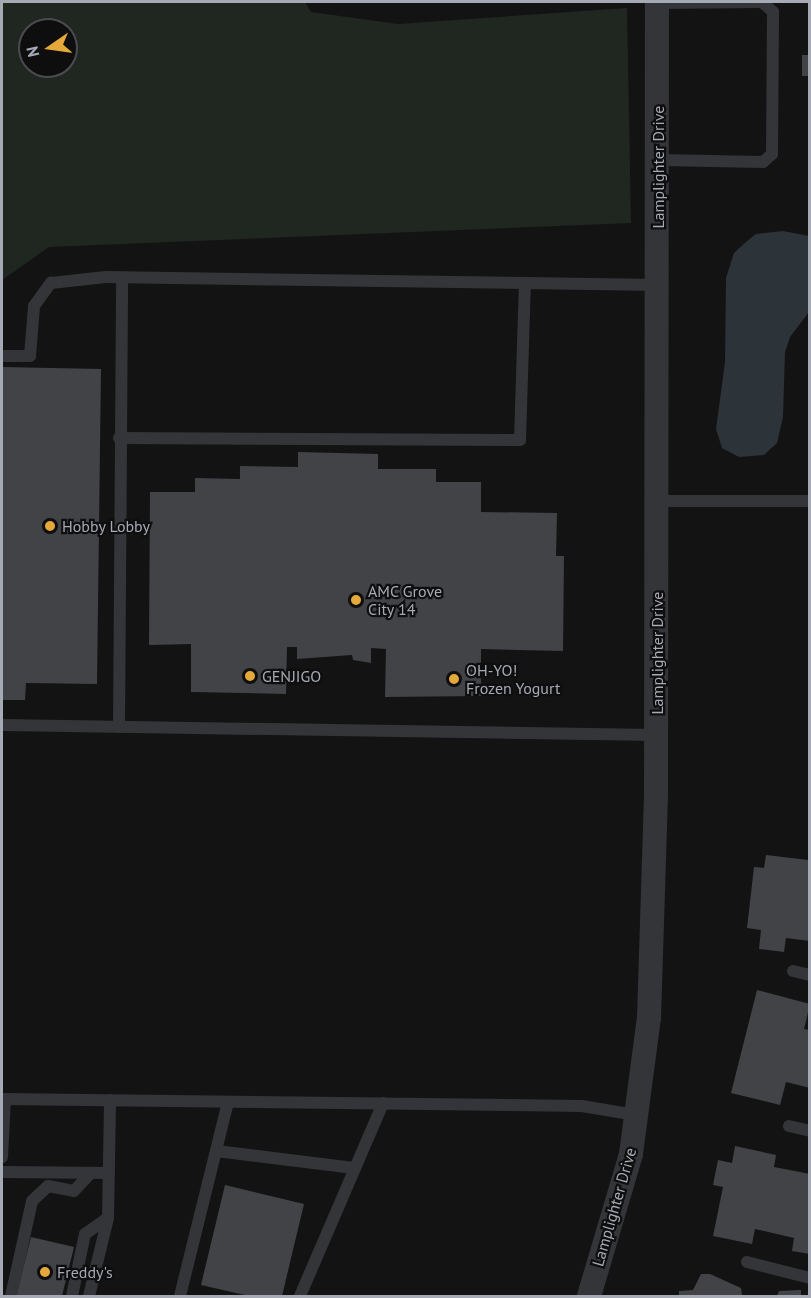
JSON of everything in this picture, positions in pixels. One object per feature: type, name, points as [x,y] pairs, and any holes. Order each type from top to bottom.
[{"type":"street","name":"Lamplighter Drive","points":[[589,1296],[631,1154],[649,1018],[656,735],[658,501],[657,2]]},
{"type":"lane","points":[[657,2],[762,2],[773,12],[772,154],[763,162],[659,160]]},
{"type":"lane","points":[[2,356],[30,356],[34,306],[51,283],[122,278],[657,285]]},
{"type":"lane","points":[[118,727],[122,278]]},
{"type":"lane","points":[[119,438],[520,440],[525,283]]},
{"type":"lane","points":[[658,501],[810,501]]},
{"type":"lane","points":[[2,725],[656,735]]},
{"type":"lane","points":[[793,971],[810,975]]},
{"type":"lane","points":[[2,1157],[3,1099],[582,1106],[636,1115]]},
{"type":"lane","points":[[89,1296],[108,1218],[110,1100]]},
{"type":"lane","points":[[180,1296],[228,1102]]},
{"type":"lane","points":[[300,1296],[383,1103]]},
{"type":"lane","points":[[789,1126],[810,1131]]},
{"type":"lane","points":[[216,1151],[354,1168]]},
{"type":"lane","points":[[2,1172],[109,1173]]},
{"type":"lane","points":[[11,1296],[32,1201],[48,1186],[74,1191],[91,1173]]},
{"type":"lane","points":[[72,1296],[85,1234],[108,1218]]},
{"type":"lane","points":[[747,1262],[810,1278]]},
{"type":"shaded area","points":[[2,2],[305,2],[311,12],[398,24],[627,8],[631,223],[49,247],[2,280]]},
{"type":"shaded area","points":[[783,231],[809,236],[809,312],[790,337],[785,352],[783,417],[777,443],[764,455],[739,457],[722,448],[716,429],[725,362],[726,278],[734,253],[747,241],[756,234]]},
{"type":"building","points":[[802,55],[810,55],[810,76],[802,76]]},
{"type":"building","name":"Hobby Lobby","points":[[2,367],[101,369],[97,684],[26,683],[25,700],[2,700]]},
{"type":"building","name":"AMC Grove City 14","points":[[298,452],[378,454],[378,469],[436,469],[436,482],[481,482],[481,512],[557,513],[556,556],[564,556],[563,651],[481,649],[481,696],[385,697],[386,649],[371,648],[371,663],[353,660],[352,655],[297,659],[297,647],[287,647],[286,694],[191,692],[191,644],[149,645],[150,492],[195,492],[195,478],[240,479],[240,466],[298,467]]},
{"type":"building","points":[[766,855],[808,860],[810,941],[786,938],[784,952],[759,949],[761,930],[747,928],[754,867],[764,868]]},
{"type":"building","points":[[757,990],[810,1004],[804,1029],[810,1030],[810,1088],[786,1082],[780,1105],[731,1093]]},
{"type":"building","points":[[735,1146],[776,1155],[774,1167],[810,1174],[810,1254],[792,1251],[794,1238],[755,1229],[752,1244],[713,1236],[723,1187],[713,1185],[718,1160],[732,1163]]},
{"type":"building","points":[[225,1185],[304,1204],[282,1296],[249,1296],[201,1285]]},
{"type":"building","name":"Freddy's","points":[[31,1237],[74,1247],[62,1296],[16,1296]]},
{"type":"building","points":[[701,1274],[710,1274],[741,1288],[742,1296],[679,1296],[679,1291],[693,1290]]},
{"type":"building","points":[[801,1290],[801,1296],[777,1296],[779,1291]]},
{"type":"place","name":"Hobby Lobby","points":[[50,526]]},
{"type":"place","name":"AMC Grove City 14","points":[[356,600]]},
{"type":"place","name":"GENJIGO","points":[[250,676]]},
{"type":"place","name":"OH-YO! Frozen Yogurt","points":[[454,679]]},
{"type":"place","name":"Freddy's","points":[[45,1272]]}]
